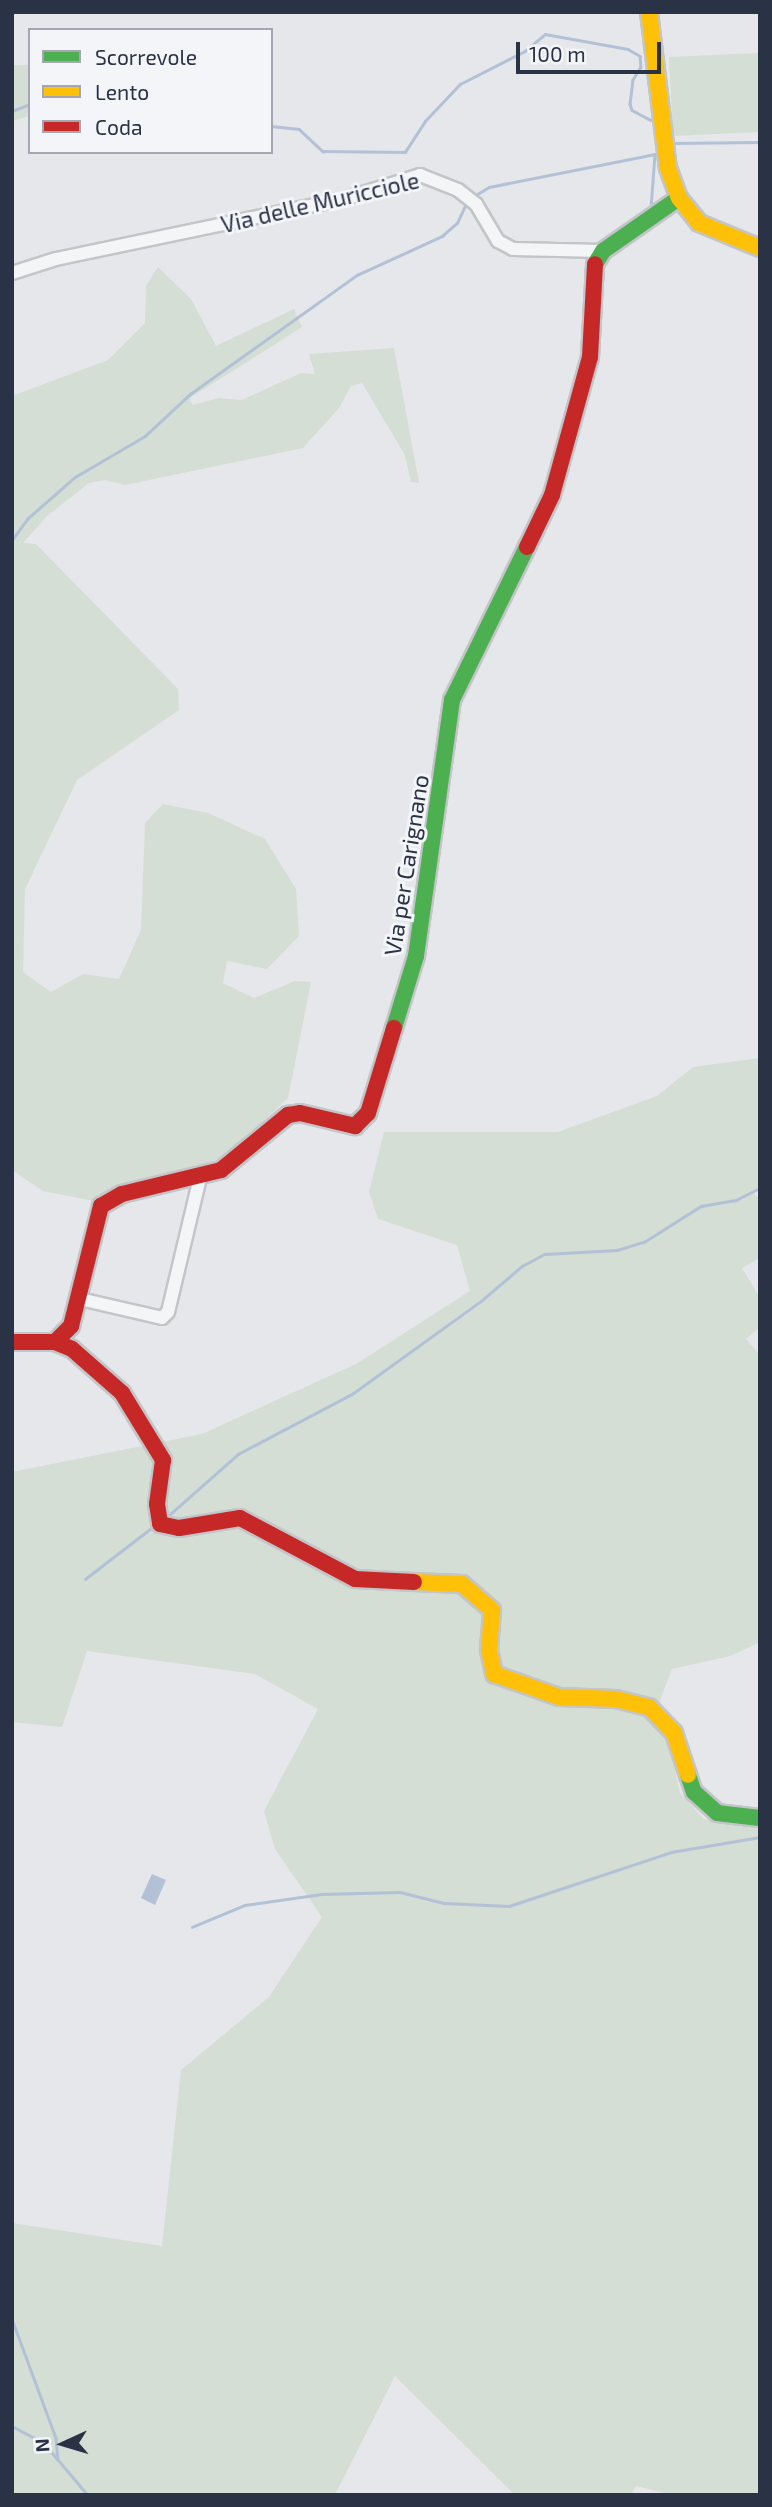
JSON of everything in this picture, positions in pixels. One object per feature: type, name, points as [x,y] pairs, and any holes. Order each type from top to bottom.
[{"type":"street","points":[[649,12],[668,168],[679,198],[699,223],[722,236],[760,248]]},
{"type":"street","name":"Via delle Muricciole","points":[[12,273],[56,259],[344,199],[420,176],[458,190],[476,204],[498,241],[513,249],[603,251]]},
{"type":"street","points":[[603,251],[679,198]]},
{"type":"street","name":"Via per Carignano","points":[[55,1342],[71,1326],[80,1299],[101,1206],[122,1194],[200,1178],[237,1159],[262,1133],[288,1115],[300,1113],[355,1126],[368,1113],[416,956],[452,700],[552,495],[590,357],[592,269],[603,251]]},
{"type":"street","points":[[80,1299],[162,1318],[168,1312],[200,1178]]},
{"type":"street","points":[[12,1342],[55,1342],[72,1349],[122,1393],[163,1460],[157,1504],[160,1524],[179,1528],[240,1518],[355,1579],[462,1584],[492,1610],[489,1650],[494,1674],[559,1697],[616,1699],[649,1707],[674,1733],[694,1792],[717,1813],[760,1818]]},
{"type":"shaded area","points":[[760,53],[760,132],[673,136],[669,57]]},
{"type":"shaded area","points":[[12,65],[28,65],[28,117],[12,121]]},
{"type":"shaded area","points":[[158,267],[191,299],[216,346],[294,309],[302,327],[190,398],[192,405],[219,398],[242,400],[301,373],[315,374],[309,354],[394,348],[419,483],[411,482],[405,455],[362,383],[351,386],[339,408],[303,448],[125,485],[105,480],[89,483],[47,516],[23,543],[36,544],[178,689],[179,710],[77,780],[25,889],[23,972],[51,992],[83,974],[119,979],[141,930],[145,823],[163,804],[208,813],[265,839],[296,889],[299,936],[267,969],[227,961],[223,983],[254,998],[295,981],[311,982],[288,1098],[230,1152],[196,1170],[127,1185],[94,1201],[43,1191],[12,1170],[12,396],[108,360],[145,323],[146,286]]},
{"type":"shaded area","points":[[760,1058],[760,1186],[752,1191],[760,1200],[760,1258],[742,1268],[760,1298],[760,1327],[746,1339],[760,1355],[760,1642],[730,1656],[672,1669],[660,1700],[680,1793],[704,1819],[760,1825],[760,2495],[673,2495],[636,2486],[631,2495],[515,2495],[395,2376],[335,2495],[12,2495],[12,2223],[162,2246],[181,2070],[269,1997],[322,1917],[275,1849],[264,1811],[318,1709],[255,1674],[87,1651],[62,1727],[12,1722],[12,1472],[202,1434],[356,1364],[470,1291],[457,1245],[378,1219],[369,1192],[384,1132],[558,1132],[657,1096],[693,1067]]},
{"type":"water","points":[[152,1874],[166,1880],[155,1905],[141,1898]]},
{"type":"waterway","points":[[273,126],[299,129],[323,151],[405,152],[425,121],[460,84],[525,51],[545,34],[628,49],[640,56],[641,67],[633,80],[630,104],[632,110],[651,120]]},
{"type":"waterway","points":[[12,111],[28,105]]},
{"type":"waterway","points":[[673,143],[760,142]]},
{"type":"waterway","points":[[474,196],[489,187],[655,154],[651,209]]},
{"type":"waterway","points":[[12,540],[27,519],[75,477],[145,436],[190,394],[357,275],[442,236],[457,223],[465,206]]},
{"type":"waterway","points":[[584,409],[596,361]]},
{"type":"waterway","points":[[168,1516],[238,1454],[352,1394],[481,1301],[522,1266],[545,1254],[617,1250],[644,1242],[701,1206],[736,1200],[760,1188]]},
{"type":"waterway","points":[[85,1579],[155,1525]]},
{"type":"waterway","points":[[192,1927],[245,1905],[321,1894],[400,1892],[444,1903],[509,1906],[671,1852],[760,1837]]},
{"type":"waterway","points":[[12,2319],[56,2438],[58,2460]]},
{"type":"waterway","points":[[12,2426],[44,2443],[88,2495]]},
{"type":"traffic: fast","points":[[595,264],[603,251],[679,198]]},
{"type":"traffic: fast","points":[[394,1028],[416,956],[452,700],[527,547]]},
{"type":"traffic: fast","points":[[688,1775],[694,1792],[717,1813],[760,1818]]},
{"type":"traffic: slow","points":[[649,12],[668,168],[679,198],[699,223],[760,248]]},
{"type":"traffic: slow","points":[[414,1582],[462,1584],[492,1610],[489,1650],[494,1674],[559,1697],[616,1699],[649,1707],[674,1733],[688,1775]]},
{"type":"traffic: jam","points":[[527,547],[552,495],[590,357],[595,264]]},
{"type":"traffic: jam","points":[[12,1342],[55,1342],[71,1326],[101,1206],[122,1194],[221,1170],[288,1115],[300,1113],[355,1126],[368,1113],[394,1028]]},
{"type":"traffic: jam","points":[[55,1342],[72,1349],[122,1393],[163,1460],[157,1504],[160,1524],[179,1528],[240,1518],[355,1579],[414,1582]]}]
